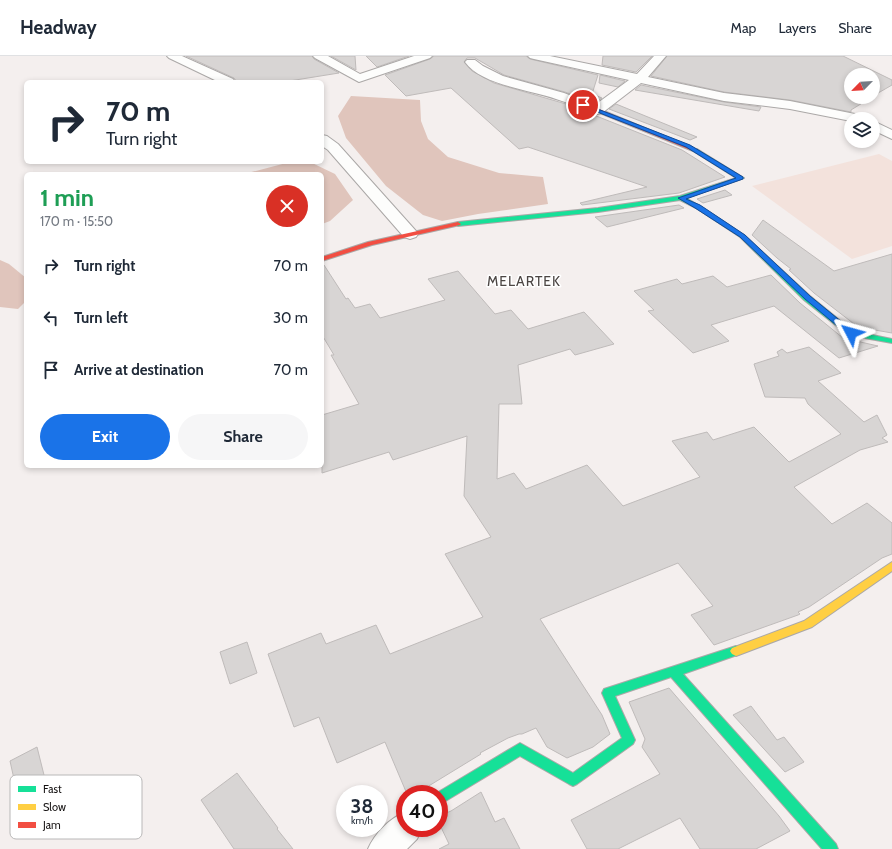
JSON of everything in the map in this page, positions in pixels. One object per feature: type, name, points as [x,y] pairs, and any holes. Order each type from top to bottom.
[{"type":"street","points":[[173,56],[225,80]]},
{"type":"street","points":[[319,56],[359,78],[426,56]]},
{"type":"street","points":[[324,258],[370,243],[467,222],[598,210],[681,198],[741,178],[688,146],[556,95],[502,78],[478,68],[472,62],[458,56]]},
{"type":"street","points":[[534,56],[724,97],[790,105],[844,116]]},
{"type":"street","points":[[597,110],[640,78],[660,56]]},
{"type":"street","points":[[472,62],[486,58]]},
{"type":"street","points":[[880,129],[892,135]]},
{"type":"street","points":[[324,140],[410,234]]},
{"type":"street","points":[[681,198],[698,206],[742,236],[807,298],[851,333],[892,341]]},
{"type":"street","points":[[448,793],[520,749],[573,780],[629,740],[608,693],[720,657],[808,624],[892,566]]},
{"type":"street","points":[[674,672],[831,849]]},
{"type":"street","points":[[384,849],[397,837]]},
{"type":"shaded area","points":[[351,96],[420,100],[421,121],[428,139],[448,157],[499,173],[543,177],[548,204],[478,214],[442,221],[423,215],[386,186],[346,138],[338,116]]},
{"type":"shaded area","points":[[879,154],[892,161],[892,246],[852,259],[752,186]]},
{"type":"shaded area","points":[[282,164],[314,164],[335,174],[353,200],[330,221],[324,223],[324,172],[252,172]]},
{"type":"shaded area","points":[[0,260],[9,264],[24,276],[24,303],[18,309],[0,307]]},
{"type":"building","points":[[186,56],[312,56],[314,59],[339,73],[295,80],[236,80]]},
{"type":"building","points":[[331,56],[355,56],[356,70]]},
{"type":"building","points":[[366,56],[409,56],[377,67]]},
{"type":"building","points":[[434,56],[526,56],[530,59],[598,75],[592,94],[602,98],[595,103],[565,92],[504,75],[475,58],[467,58],[464,62],[472,71],[494,83],[566,104],[682,150],[725,177],[679,193],[582,205],[580,203],[647,187],[528,147],[519,149],[451,88],[406,96],[385,75],[430,59]]},
{"type":"building","points":[[603,56],[652,56],[636,72],[602,65]]},
{"type":"building","points":[[667,56],[843,56],[868,68],[844,68],[844,104],[861,104],[851,110],[851,112],[790,100],[724,92],[651,76]]},
{"type":"building","points":[[880,74],[892,80],[892,85],[880,92]]},
{"type":"building","points":[[600,75],[625,81],[618,87],[599,83]]},
{"type":"building","points":[[641,85],[724,102],[761,107],[759,111],[635,90]]},
{"type":"building","points":[[616,104],[697,137],[690,140],[609,109]]},
{"type":"building","points":[[725,190],[732,195],[703,203],[697,199]]},
{"type":"building","points":[[679,205],[684,208],[607,227],[595,217]]},
{"type":"building","points":[[763,220],[834,271],[892,254],[892,333],[858,327],[814,293],[789,270],[791,269],[752,235]]},
{"type":"building","points":[[324,265],[346,299],[348,298],[355,308],[370,304],[380,318],[445,300],[428,279],[458,271],[495,314],[511,310],[528,329],[584,312],[614,344],[575,355],[570,349],[518,365],[522,404],[499,404],[497,479],[514,473],[526,489],[587,465],[623,506],[700,477],[672,441],[707,432],[713,440],[754,427],[789,462],[841,434],[808,404],[805,398],[765,397],[754,364],[779,356],[777,352],[782,349],[787,353],[809,347],[841,373],[818,381],[864,422],[877,415],[887,435],[882,438],[888,442],[860,450],[794,487],[832,524],[867,503],[892,523],[892,554],[882,558],[809,607],[798,612],[800,614],[714,645],[691,615],[713,606],[678,563],[540,619],[602,715],[610,734],[593,747],[567,758],[547,747],[536,728],[508,738],[480,753],[481,754],[430,785],[403,785],[385,742],[337,763],[319,717],[294,727],[268,654],[321,633],[326,644],[376,625],[390,654],[483,617],[445,554],[491,537],[464,496],[467,436],[393,460],[389,452],[322,473],[322,468],[324,468],[324,414],[359,404],[331,355],[334,355],[324,338]]},
{"type":"building","points":[[771,275],[800,303],[843,338],[878,346],[839,358],[774,306],[711,325],[729,341],[693,353],[648,311],[654,310],[634,291],[677,279],[682,284],[713,276],[727,287]]},
{"type":"building","points":[[247,642],[257,673],[230,684],[220,652]]},
{"type":"building","points":[[669,688],[779,816],[790,831],[756,849],[700,849],[680,818],[618,849],[587,849],[571,820],[660,774],[642,747],[645,739],[629,702]]},
{"type":"building","points":[[751,706],[777,740],[784,737],[804,762],[785,772],[733,715]]},
{"type":"building","points":[[37,747],[44,775],[13,775],[10,761]]},
{"type":"building","points":[[237,773],[293,849],[234,849],[201,800]]},
{"type":"building","points":[[481,792],[495,822],[504,818],[520,849],[439,849],[449,844],[446,837],[448,837],[448,812]]},
{"type":"traffic: fast","points":[[458,224],[598,210],[681,198],[741,178],[695,150]]},
{"type":"traffic: fast","points":[[681,198],[698,207],[742,236],[807,298],[851,333],[892,341]]},
{"type":"traffic: fast","points":[[448,793],[520,749],[573,780],[629,740],[608,693],[736,651]]},
{"type":"traffic: fast","points":[[674,672],[831,849]]},
{"type":"traffic: slow","points":[[736,651],[808,624],[892,566]]},
{"type":"traffic: jam","points":[[597,110],[695,150]]},
{"type":"traffic: jam","points":[[324,258],[370,243],[458,224]]},
{"type":"district","name":"MELARTEK","points":[[524,281]]},
{"type":"route","points":[[583,105],[688,146],[741,178],[681,198],[698,206],[742,236],[807,298],[851,333]]}]
